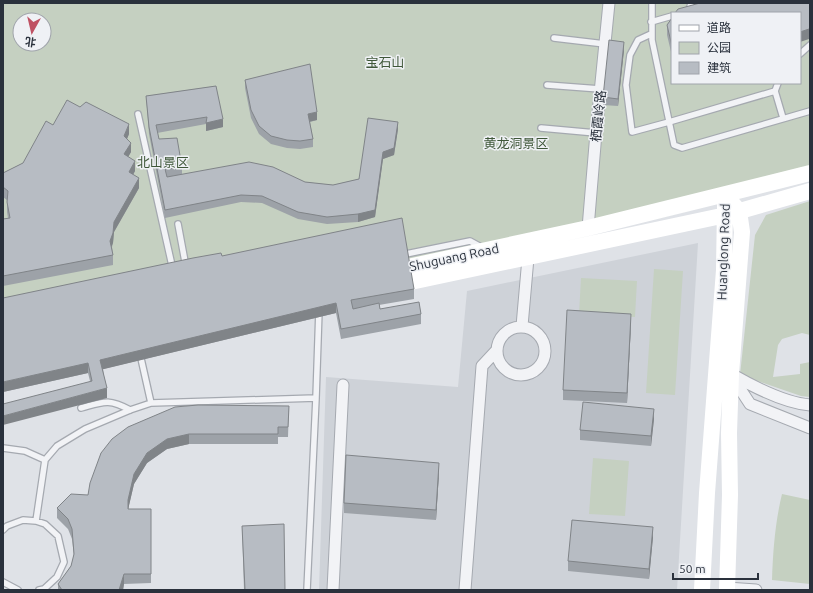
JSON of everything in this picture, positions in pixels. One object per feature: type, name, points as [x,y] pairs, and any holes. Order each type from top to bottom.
[{"type":"main road","name":"Shuguang Road","points":[[810,173],[588,228],[487,250],[377,281],[420,280],[528,258],[732,213],[810,191]]},
{"type":"main road","name":"Huanglong Road","points":[[725,194],[732,213],[742,232],[731,374],[729,433],[730,495],[727,589]]},
{"type":"main road","name":"Huanglong Road","points":[[702,590],[708,485],[724,270],[732,213]]},
{"type":"street","name":"栖霞岭路","points":[[588,228],[609,3]]},
{"type":"street","points":[[522,326],[528,258]]},
{"type":"street","points":[[522,326],[530,328],[542,339],[545,346],[545,354],[543,362],[538,369],[531,373],[515,375],[502,367],[496,352],[497,344],[501,336],[507,331],[514,327],[522,326]]},
{"type":"street","points":[[465,590],[482,366],[496,352]]},
{"type":"street","points":[[731,374],[750,404],[810,428]]},
{"type":"street","points":[[731,374],[754,387],[810,405]]},
{"type":"street","points":[[333,590],[343,385]]},
{"type":"street","points":[[727,589],[756,590]]},
{"type":"lane","points":[[652,3],[652,40],[674,145],[682,148],[810,110]]},
{"type":"lane","points":[[686,12],[689,11],[691,3]]},
{"type":"lane","points":[[651,22],[671,16]]},
{"type":"lane","points":[[652,34],[638,40],[630,55],[626,85],[632,132],[775,91]]},
{"type":"lane","points":[[554,38],[605,44]]},
{"type":"lane","points":[[801,53],[810,45]]},
{"type":"lane","points":[[778,84],[775,91],[783,118]]},
{"type":"lane","points":[[547,85],[600,89]]},
{"type":"lane","points":[[138,114],[174,276]]},
{"type":"lane","points":[[541,128],[596,133]]},
{"type":"lane","points":[[178,224],[188,274]]},
{"type":"lane","points":[[393,257],[470,241],[487,250]]},
{"type":"lane","points":[[186,267],[194,266]]},
{"type":"lane","points":[[397,292],[420,280]]},
{"type":"lane","points":[[307,590],[316,398],[318,306]]},
{"type":"lane","points":[[138,345],[151,403]]},
{"type":"lane","points":[[36,521],[45,460],[57,446],[85,429],[151,403],[316,398]]},
{"type":"lane","points":[[81,408],[102,402],[117,402],[130,410]]},
{"type":"lane","points":[[3,448],[25,451],[45,460]]},
{"type":"lane","points":[[4,527],[23,520],[36,521],[45,524],[58,536],[64,562],[57,577],[44,589],[39,590]]},
{"type":"lane","points":[[3,582],[18,590]]},
{"type":"shaded area","points":[[698,243],[677,590],[319,590],[326,377],[458,387],[467,291]]},
{"type":"green space","name":"北山景区","points":[[3,3],[810,3],[810,180],[660,218],[3,360]]},
{"type":"green space","points":[[810,201],[810,335],[802,333],[782,339],[778,345],[773,377],[800,374],[800,364],[810,362],[810,397],[801,396],[740,375],[755,235],[766,215]]},
{"type":"green space","points":[[654,269],[683,271],[675,395],[646,393]]},
{"type":"green space","points":[[581,278],[637,281],[635,317],[579,314]]},
{"type":"green space","points":[[593,458],[629,461],[625,516],[589,514]]},
{"type":"green space","points":[[782,494],[810,500],[810,584],[772,580],[775,537]]},
{"type":"building","points":[[700,3],[810,3],[810,31],[809,29],[801,32],[801,12],[676,12],[678,9]]},
{"type":"building","points":[[671,19],[671,42],[667,25]]},
{"type":"building","points":[[609,40],[624,42],[618,99],[603,97]]},
{"type":"building","points":[[310,64],[317,112],[308,114],[313,139],[300,141],[287,140],[271,136],[259,126],[251,110],[245,80]]},
{"type":"building","points":[[216,86],[223,119],[206,123],[207,117],[156,125],[159,139],[177,138],[182,167],[165,169],[167,177],[249,162],[273,167],[305,182],[333,185],[359,179],[368,118],[398,122],[394,148],[383,152],[375,210],[358,214],[327,217],[298,212],[262,196],[241,195],[165,210],[149,127],[146,96]]},
{"type":"building","points":[[67,100],[80,107],[86,102],[129,124],[124,136],[131,143],[124,154],[135,161],[129,172],[139,178],[114,222],[113,233],[110,241],[113,255],[3,276],[3,219],[10,218],[7,202],[8,191],[3,187],[3,173],[23,163],[46,121],[53,125]]},
{"type":"building","points":[[402,218],[414,289],[351,300],[353,309],[379,303],[380,309],[419,302],[421,314],[341,329],[336,303],[100,360],[107,388],[3,416],[3,404],[92,381],[88,363],[3,382],[3,298],[193,258],[221,253],[222,256]]},
{"type":"building","points":[[567,310],[631,314],[627,393],[563,390]]},
{"type":"building","points":[[583,402],[654,409],[651,436],[580,430]]},
{"type":"building","points":[[198,405],[289,406],[288,427],[278,427],[278,434],[189,434],[167,439],[147,453],[134,474],[128,500],[128,509],[151,509],[151,574],[124,574],[119,590],[62,590],[58,584],[71,566],[74,554],[72,529],[68,519],[57,508],[71,494],[88,495],[90,483],[101,453],[112,439],[128,427],[175,407]]},
{"type":"building","points":[[346,455],[439,463],[436,510],[344,503]]},
{"type":"building","points":[[572,520],[653,527],[649,569],[568,561]]},
{"type":"building","points":[[284,524],[285,590],[245,590],[242,526]]},
{"type":"park label","name":"宝石山","points":[[385,62]]},
{"type":"park label","name":"黄龙洞景区","points":[[516,143]]}]
